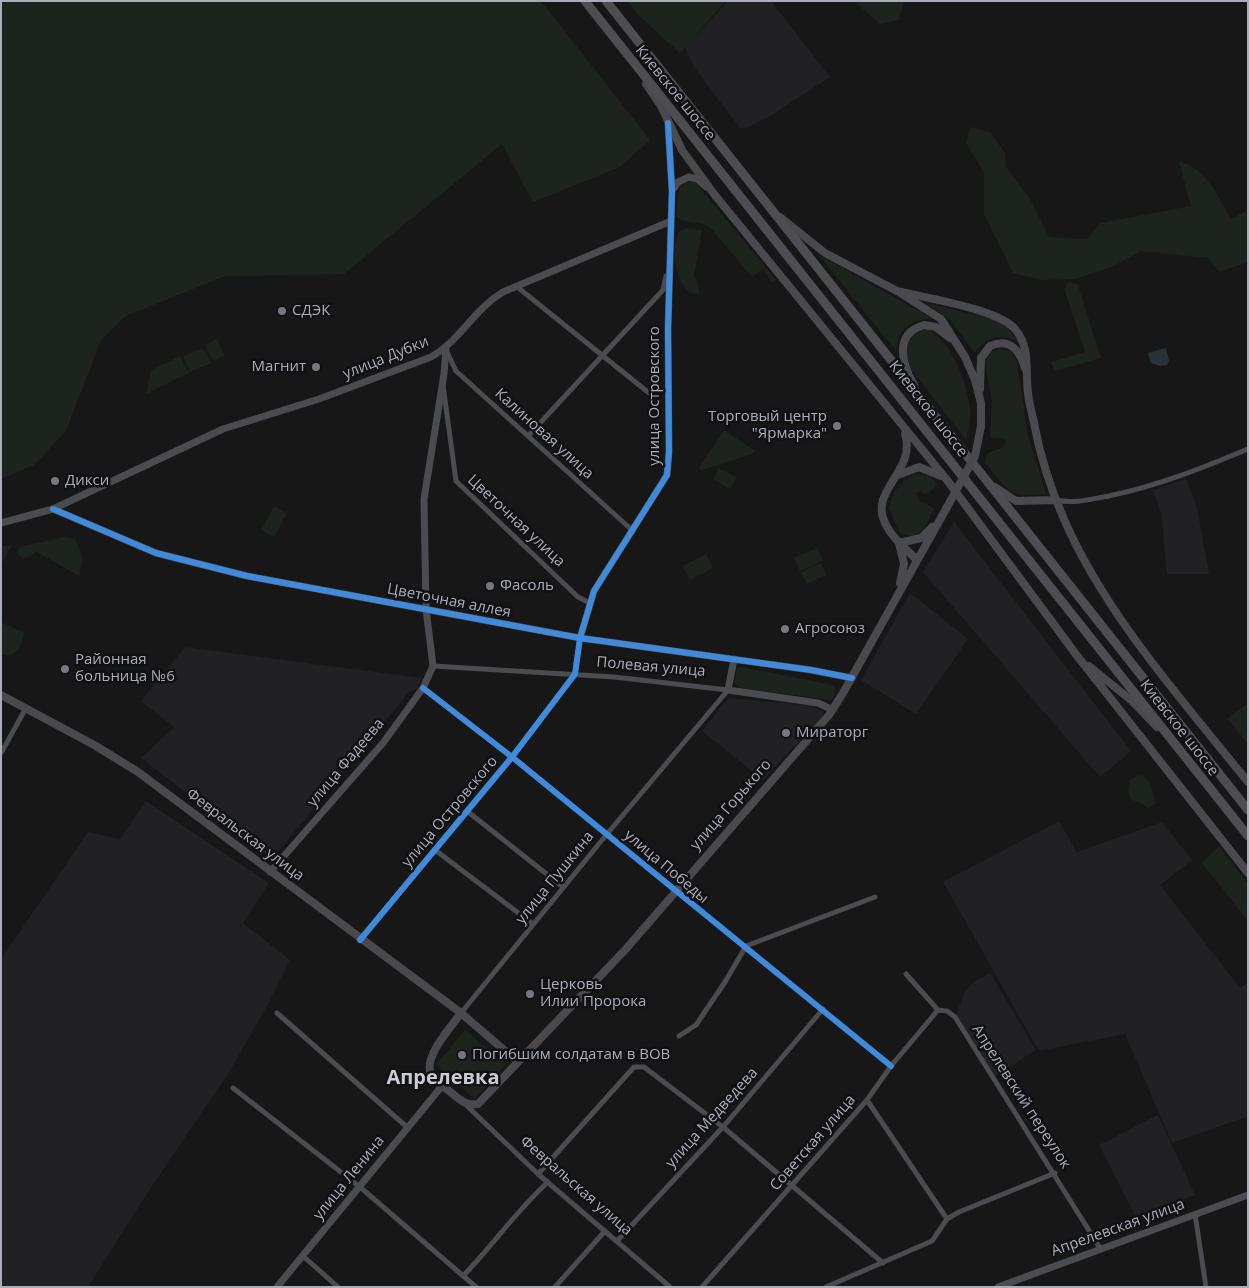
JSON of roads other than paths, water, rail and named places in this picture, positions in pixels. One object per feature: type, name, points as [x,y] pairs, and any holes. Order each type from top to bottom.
[{"type":"highway","name":"Киевское шоссе","points":[[585,1],[636,68],[802,272],[1248,836]]},
{"type":"highway","name":"Киевское шоссе","points":[[606,1],[1248,810]]},
{"type":"main road","points":[[636,68],[661,106],[682,150],[714,194],[904,430],[947,480],[1078,657],[1248,873]]},
{"type":"main road","points":[[772,210],[822,251],[897,291],[941,319],[958,345],[971,370],[980,394]]},
{"type":"main road","points":[[897,291],[993,314],[1013,326],[1023,342],[1027,354],[1027,376],[1037,438],[1056,500],[1076,544],[1132,634],[1166,681],[1248,782]]},
{"type":"main road","points":[[920,395],[904,363],[902,351],[905,338],[915,328],[929,326],[941,330],[958,345]]},
{"type":"main road","points":[[898,592],[975,456],[982,426],[980,394],[981,358],[987,348],[994,344],[1005,344],[1017,349],[1027,376]]},
{"type":"main road","points":[[904,430],[908,452],[898,475],[886,491],[882,507],[886,525],[899,543],[917,560]]},
{"type":"main road","points":[[898,475],[919,467],[931,470],[947,480]]},
{"type":"main road","points":[[988,482],[1016,501],[1056,500]]},
{"type":"main road","points":[[899,543],[921,538],[946,509]]},
{"type":"main road","points":[[898,592],[904,569],[899,543]]},
{"type":"main road","name":"улица Горького","points":[[466,1105],[482,1102],[625,950],[833,710],[898,592]]},
{"type":"main road","points":[[1078,657],[1125,694],[1168,737]]},
{"type":"main road","name":"Февральская улица","points":[[1,696],[26,708],[138,772],[360,940],[461,1013],[518,1062]]},
{"type":"main road","points":[[461,1013],[431,1056],[429,1067],[431,1074],[442,1086],[466,1105]]},
{"type":"street","points":[[668,123],[672,191],[671,221]]},
{"type":"street","points":[[672,191],[678,182],[689,177],[697,179],[714,194]]},
{"type":"street","name":"улица Островского","points":[[580,638],[590,603],[602,577],[667,475],[669,452],[668,338],[671,221]]},
{"type":"street","name":"улица Дубки","points":[[1,523],[53,509],[223,429],[329,395],[431,357],[446,349],[483,305],[516,286],[671,221]]},
{"type":"street","points":[[528,436],[663,290],[666,276]]},
{"type":"street","points":[[516,286],[603,354],[659,401]]},
{"type":"street","points":[[433,666],[426,609],[424,499],[446,349]]},
{"type":"street","name":"Калиновая улица","points":[[446,349],[456,371],[633,531]]},
{"type":"street","name":"Цветочная улица","points":[[442,382],[456,481],[578,597],[590,603]]},
{"type":"street","points":[[1056,500],[1069,503],[1083,502],[1154,486],[1248,449]]},
{"type":"street","name":"Цветочная аллея","points":[[53,509],[171,558],[265,579],[580,638],[734,659],[852,678]]},
{"type":"street","points":[[575,674],[580,638]]},
{"type":"street","points":[[728,690],[734,659]]},
{"type":"street","name":"Полевая улица","points":[[433,666],[575,674],[728,690],[818,703],[833,710]]},
{"type":"street","name":"улица Фадеева","points":[[270,872],[383,743],[423,688],[433,666]]},
{"type":"street","name":"улица Островского","points":[[360,940],[512,757],[575,674]]},
{"type":"street","name":"улица Победы","points":[[423,688],[512,757],[675,892],[746,946],[891,1066]]},
{"type":"street","name":"улица Пушкина","points":[[461,1013],[563,887],[728,690]]},
{"type":"street","points":[[1,753],[26,708]]},
{"type":"street","points":[[467,811],[563,887]]},
{"type":"street","points":[[434,850],[533,924]]},
{"type":"street","points":[[679,1036],[696,1025],[725,982],[746,946],[875,897]]},
{"type":"street","name":"Апрелевский переулок","points":[[906,974],[938,1010],[947,1011],[955,1017],[1100,1248]]},
{"type":"street","name":"улица Медведева","points":[[617,1241],[723,1127],[823,1009]]},
{"type":"street","name":"Советская улица","points":[[702,1287],[867,1100],[891,1066],[938,1010]]},
{"type":"street","points":[[277,1013],[408,1128]]},
{"type":"street","points":[[538,1174],[634,1067],[644,1067],[723,1127],[791,1188],[883,1264]]},
{"type":"street","name":"улица Ленина","points":[[277,1287],[442,1086]]},
{"type":"street","points":[[233,1088],[360,1186],[476,1287]]},
{"type":"street","points":[[867,1100],[947,1219]]},
{"type":"street","name":"Февральская улица","points":[[466,1105],[538,1174],[670,1287]]},
{"type":"street","points":[[826,1287],[883,1264],[932,1241],[947,1219],[1055,1174]]},
{"type":"street","points":[[464,1276],[491,1247],[529,1199],[548,1182]]},
{"type":"street","name":"Апрелевская улица","points":[[998,1287],[1248,1195]]},
{"type":"street","points":[[1195,1214],[1206,1287]]},
{"type":"street","points":[[555,1287],[605,1231]]},
{"type":"street","points":[[303,1256],[338,1287]]},
{"type":"street","points":[[1010,1287],[1015,1280]]},
{"type":"place","name":"СДЭК","points":[[282,311]]},
{"type":"place","name":"Магнит","points":[[316,367]]},
{"type":"place","name":"Торговый центр \"Ярмарка\"","points":[[837,426]]},
{"type":"place","name":"Дикси","points":[[55,481]]},
{"type":"place","name":"Фасоль","points":[[490,586]]},
{"type":"place","name":"Агросоюз","points":[[785,629]]},
{"type":"place","name":"Районная больница №6","points":[[65,669]]},
{"type":"place","name":"Мираторг","points":[[786,733]]},
{"type":"place","name":"Церковь Илии Пророка","points":[[530,994]]},
{"type":"place","name":"Погибшим солдатам в ВОВ","points":[[462,1055]]},
{"type":"district","name":"Апрелевка","points":[[443,1078]]}]
